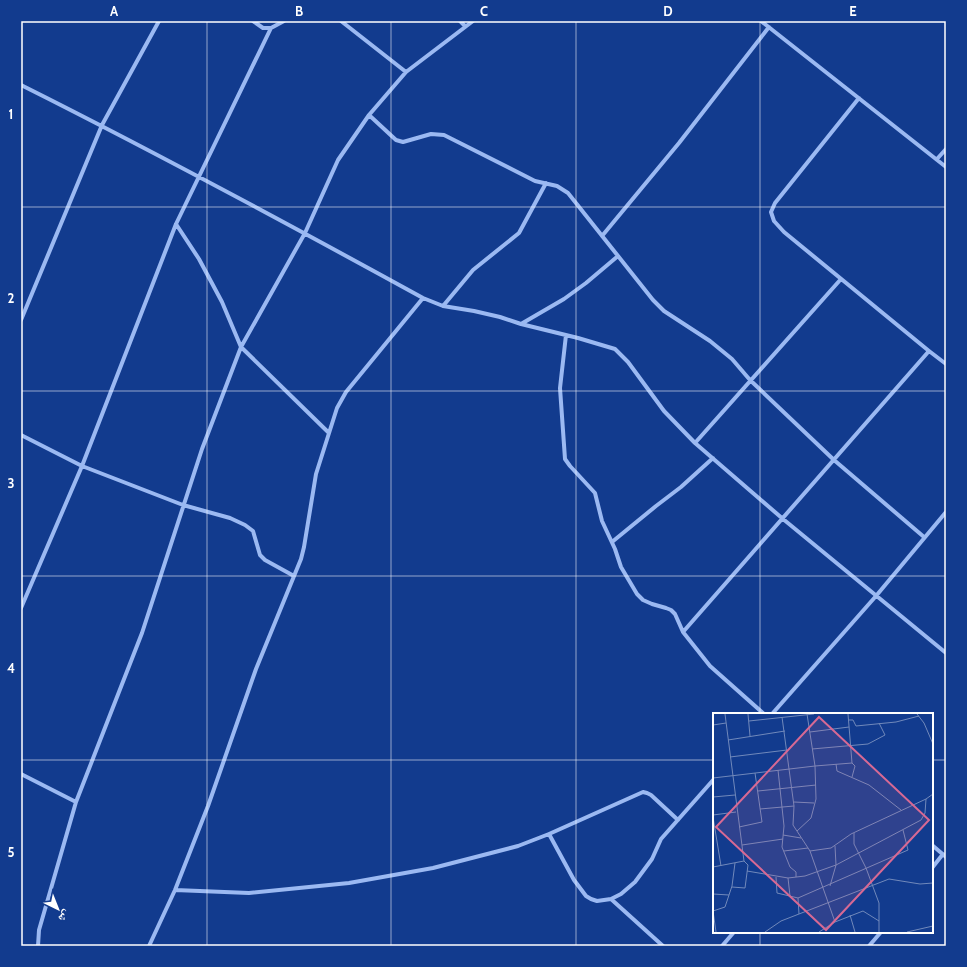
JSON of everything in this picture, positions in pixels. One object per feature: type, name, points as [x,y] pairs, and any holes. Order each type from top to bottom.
[{"type":"street","points":[[21,320],[102,125],[159,21]]},
{"type":"street","points":[[253,21],[263,28],[271,28],[284,21]]},
{"type":"street","points":[[341,21],[406,72]]},
{"type":"street","points":[[460,21],[465,26]]},
{"type":"street","points":[[38,946],[39,930],[76,802],[142,633],[202,449],[241,348],[305,233],[338,160],[370,115],[406,72],[472,21]]},
{"type":"street","points":[[761,21],[946,167]]},
{"type":"street","points":[[602,236],[679,143],[769,27]]},
{"type":"street","points":[[21,608],[82,466],[176,224],[271,28]]},
{"type":"street","points":[[21,85],[102,125],[305,233],[423,298],[443,306],[474,310],[615,349],[628,362],[664,411],[695,443],[783,519],[946,653]]},
{"type":"street","points":[[859,98],[775,203],[771,212],[774,221],[784,232],[946,364]]},
{"type":"street","points":[[370,115],[396,140],[403,142],[431,134],[444,135],[535,182],[557,186],[568,193],[653,300],[664,311],[710,342],[732,359],[750,380],[834,460],[924,537]]},
{"type":"street","points":[[937,160],[946,149]]},
{"type":"street","points":[[443,306],[473,270],[519,233],[546,184]]},
{"type":"street","points":[[176,224],[199,259],[222,302],[241,348],[328,432]]},
{"type":"street","points":[[521,324],[564,299],[618,256]]},
{"type":"street","points":[[695,443],[841,279]]},
{"type":"street","points":[[150,946],[175,890],[208,806],[256,668],[301,558],[316,474],[328,432],[337,408],[346,392],[423,298]]},
{"type":"street","points":[[566,335],[560,388],[566,459],[570,466],[595,493],[602,521],[612,542],[621,567],[637,594],[652,604],[671,610],[675,614],[683,632],[710,666],[763,713]]},
{"type":"street","points":[[683,632],[929,351]]},
{"type":"street","points":[[21,435],[82,466],[183,505],[230,518],[245,525],[253,531],[260,555],[265,560],[294,576]]},
{"type":"street","points":[[612,542],[681,487],[713,458]]},
{"type":"street","points":[[773,713],[876,596],[946,512]]},
{"type":"street","points":[[21,774],[76,802]]},
{"type":"street","points":[[550,834],[574,880],[586,896],[597,901],[611,899],[621,894],[635,882],[652,859],[661,839],[713,780]]},
{"type":"street","points":[[175,890],[249,893],[349,883],[432,868],[518,846],[550,834],[643,792],[651,795],[678,820]]},
{"type":"street","points":[[933,847],[945,856],[933,867]]},
{"type":"street","points":[[611,899],[663,946]]},
{"type":"street","points":[[722,946],[733,933]]},
{"type":"street","points":[[869,946],[880,933]]}]
